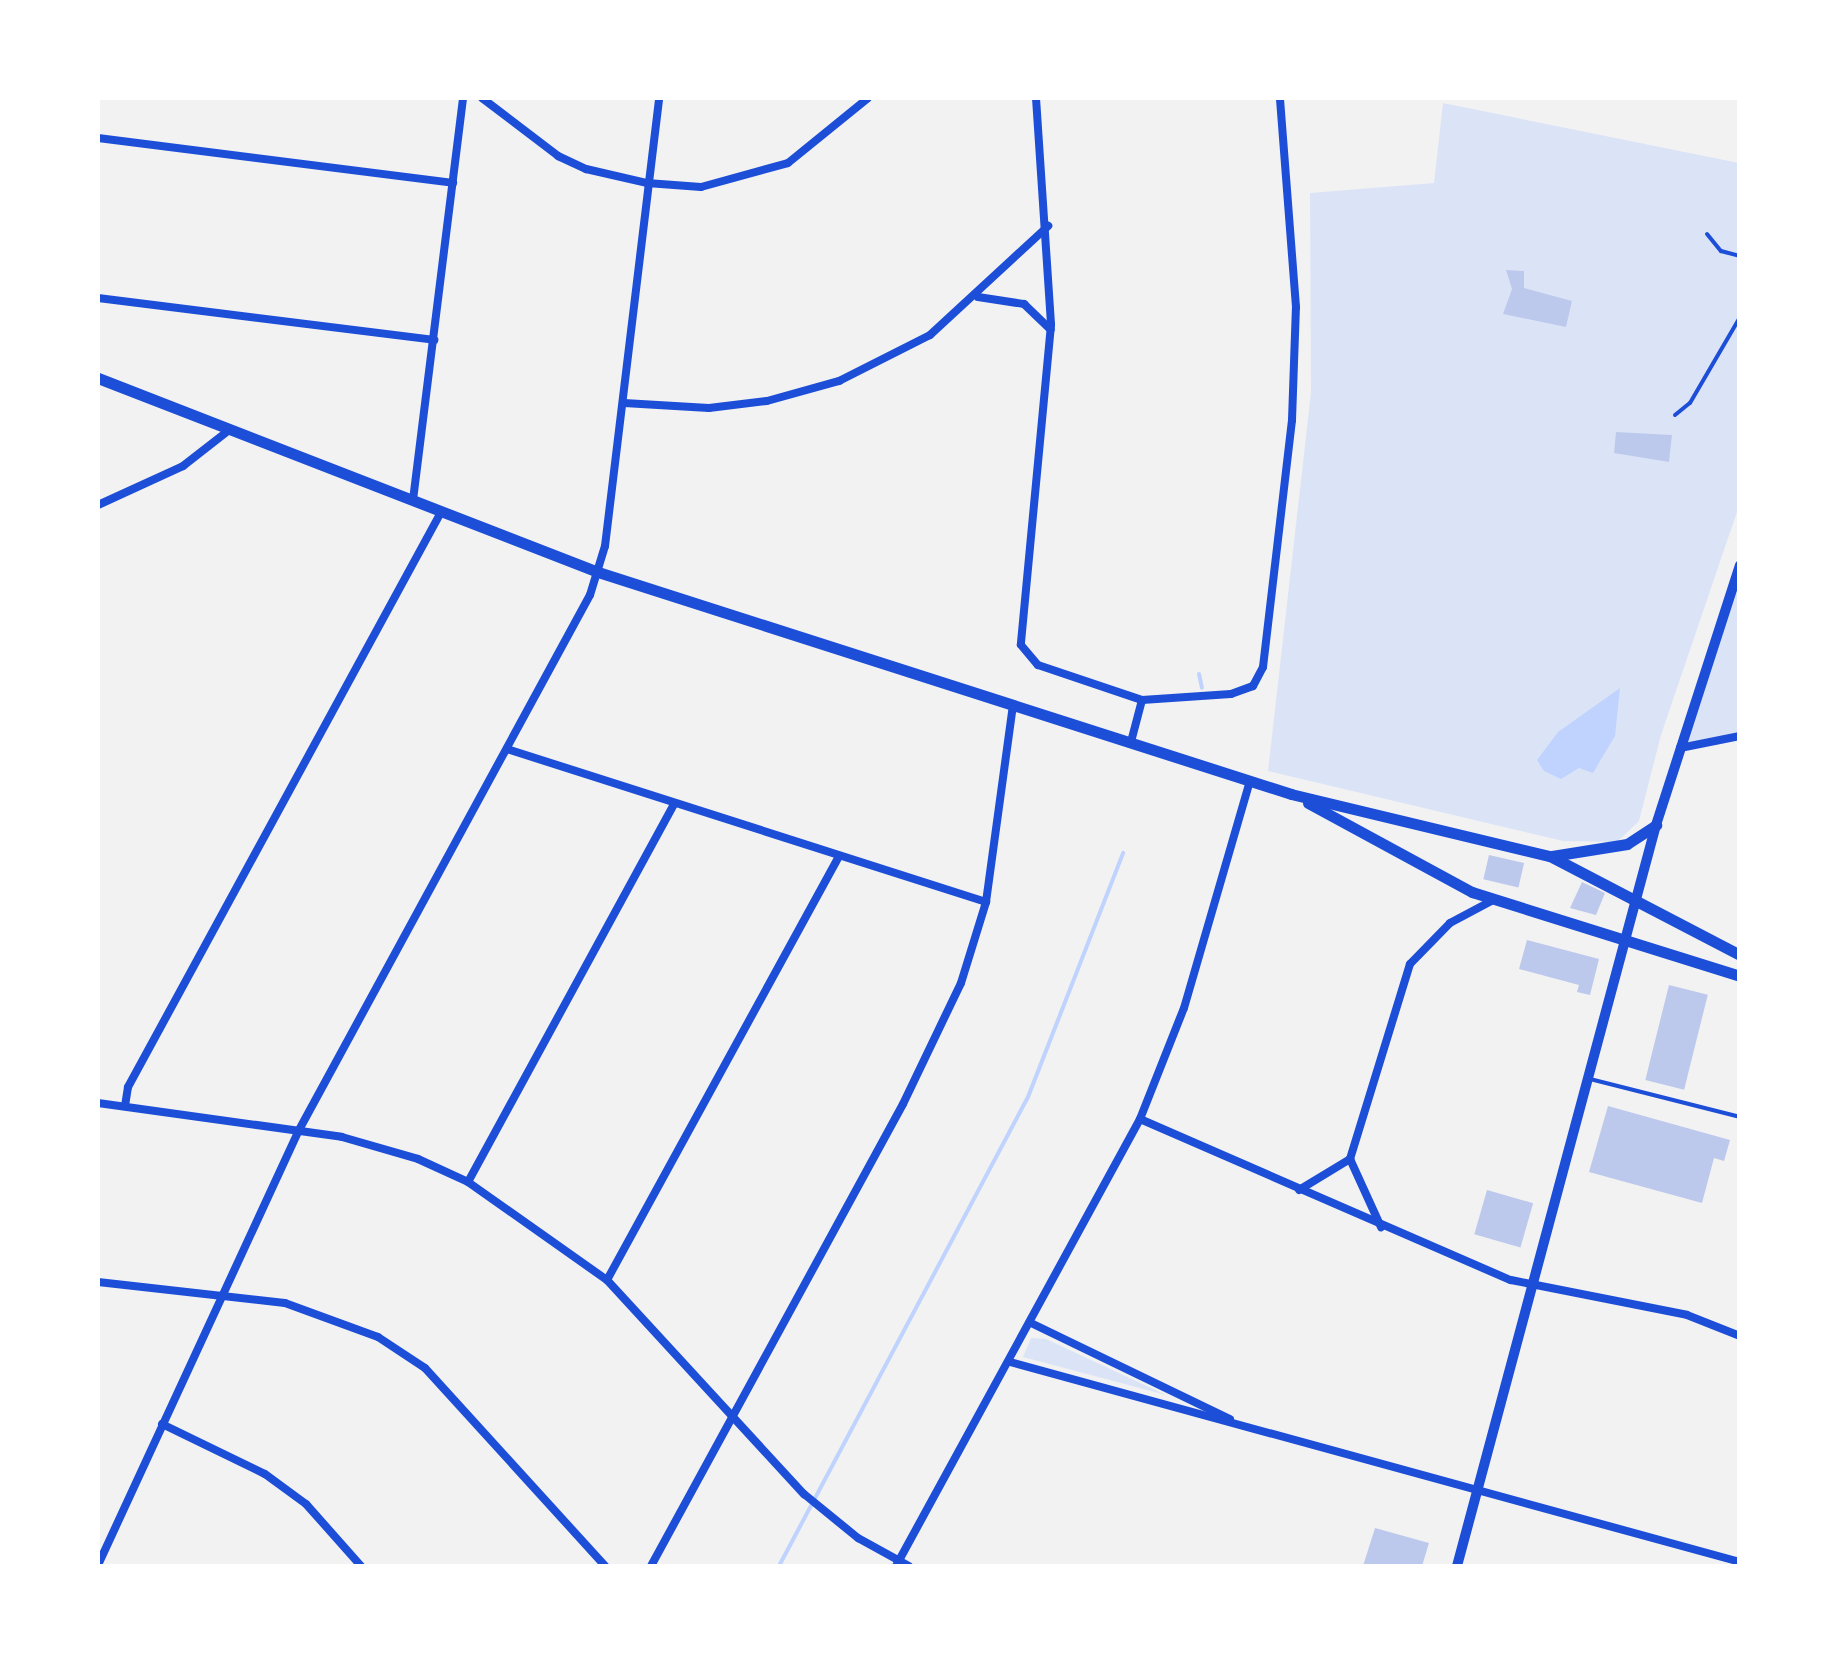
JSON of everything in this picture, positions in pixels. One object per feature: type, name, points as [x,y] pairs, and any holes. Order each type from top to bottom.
[{"type":"main road","points":[[98,378],[440,514],[598,572],[1290,794],[1550,856],[1740,955]]},
{"type":"main road","points":[[1457,1566],[1536,1285],[1656,825],[1740,565]]},
{"type":"main road","points":[[1290,794],[1493,900],[1740,976]]},
{"type":"main road","points":[[1550,856],[1626,844],[1656,825]]},
{"type":"street","points":[[412,503],[463,98]]},
{"type":"street","points":[[482,98],[558,156],[647,183],[701,186],[760,175],[814,147],[868,98]]},
{"type":"street","points":[[100,1564],[299,1130],[507,749],[598,572],[624,403],[659,98]]},
{"type":"street","points":[[1036,98],[1048,226],[1051,330],[1021,645],[1038,665],[1142,700],[1244,690],[1264,667],[1292,420],[1295,326],[1291,183],[1280,98]]},
{"type":"street","points":[[98,138],[452,183]]},
{"type":"street","points":[[624,403],[709,408],[768,401],[838,380],[930,335],[978,298],[1048,226]]},
{"type":"street","points":[[98,298],[434,340]]},
{"type":"street","points":[[978,298],[1024,304],[1051,330]]},
{"type":"street","points":[[98,505],[183,466],[229,430]]},
{"type":"street","points":[[125,1106],[128,1088],[440,514]]},
{"type":"street","points":[[1131,742],[1142,700]]},
{"type":"street","points":[[651,1566],[734,1420],[944,1025],[986,902],[1013,706]]},
{"type":"street","points":[[1680,748],[1740,736]]},
{"type":"street","points":[[507,749],[986,902]]},
{"type":"street","points":[[897,1564],[1140,1120],[1184,1008],[1250,781]]},
{"type":"street","points":[[468,1182],[674,804]]},
{"type":"street","points":[[607,1280],[838,857]]},
{"type":"street","points":[[1299,1190],[1350,1159],[1410,964],[1450,924],[1493,900]]},
{"type":"street","points":[[98,1103],[299,1130],[380,1146],[468,1182],[607,1280],[804,1494],[897,1564],[910,1566]]},
{"type":"street","points":[[1140,1120],[1382,1228],[1536,1285],[1687,1315],[1740,1336]]},
{"type":"street","points":[[1350,1159],[1382,1228]]},
{"type":"street","points":[[98,1282],[286,1303],[336,1318],[426,1368],[605,1566]]},
{"type":"street","points":[[1030,1323],[1242,1426]]},
{"type":"street","points":[[1010,1362],[1479,1496],[1740,1562]]},
{"type":"street","points":[[162,1424],[265,1474],[306,1504],[361,1566]]},
{"type":"lane","points":[[1707,234],[1721,251],[1740,256]]},
{"type":"lane","points":[[1675,415],[1690,403],[1740,318]]},
{"type":"lane","points":[[1590,1080],[1740,1117]]},
{"type":"shaded area","points":[[1443,103],[1739,163],[1739,506],[1661,735],[1639,821],[1617,842],[1563,841],[1268,771],[1311,392],[1310,193],[1434,183]]},
{"type":"shaded area","points":[[1739,565],[1739,736],[1679,748]]},
{"type":"shaded area","points":[[1031,1338],[1046,1339],[1166,1395],[1023,1357]]},
{"type":"water","points":[[1620,688],[1615,736],[1593,773],[1579,768],[1561,779],[1544,771],[1537,760],[1558,732]]},
{"type":"building","points":[[1506,270],[1524,271],[1524,288],[1572,301],[1566,327],[1503,314],[1512,289]]},
{"type":"building","points":[[1616,432],[1672,435],[1669,462],[1614,453]]},
{"type":"building","points":[[1489,855],[1524,863],[1518,887],[1483,879]]},
{"type":"building","points":[[1582,882],[1605,893],[1596,915],[1570,908]]},
{"type":"building","points":[[1527,940],[1599,959],[1590,995],[1577,992],[1579,985],[1519,969]]},
{"type":"building","points":[[1669,985],[1708,995],[1684,1090],[1645,1080]]},
{"type":"building","points":[[1608,1106],[1730,1140],[1724,1161],[1714,1158],[1702,1203],[1589,1172]]},
{"type":"building","points":[[1487,1190],[1533,1203],[1520,1247],[1474,1234]]},
{"type":"building","points":[[1375,1528],[1429,1543],[1422,1566],[1363,1566]]},
{"type":"waterway","points":[[1199,674],[1202,688]]},
{"type":"waterway","points":[[779,1566],[1028,1097],[1123,853]]}]
